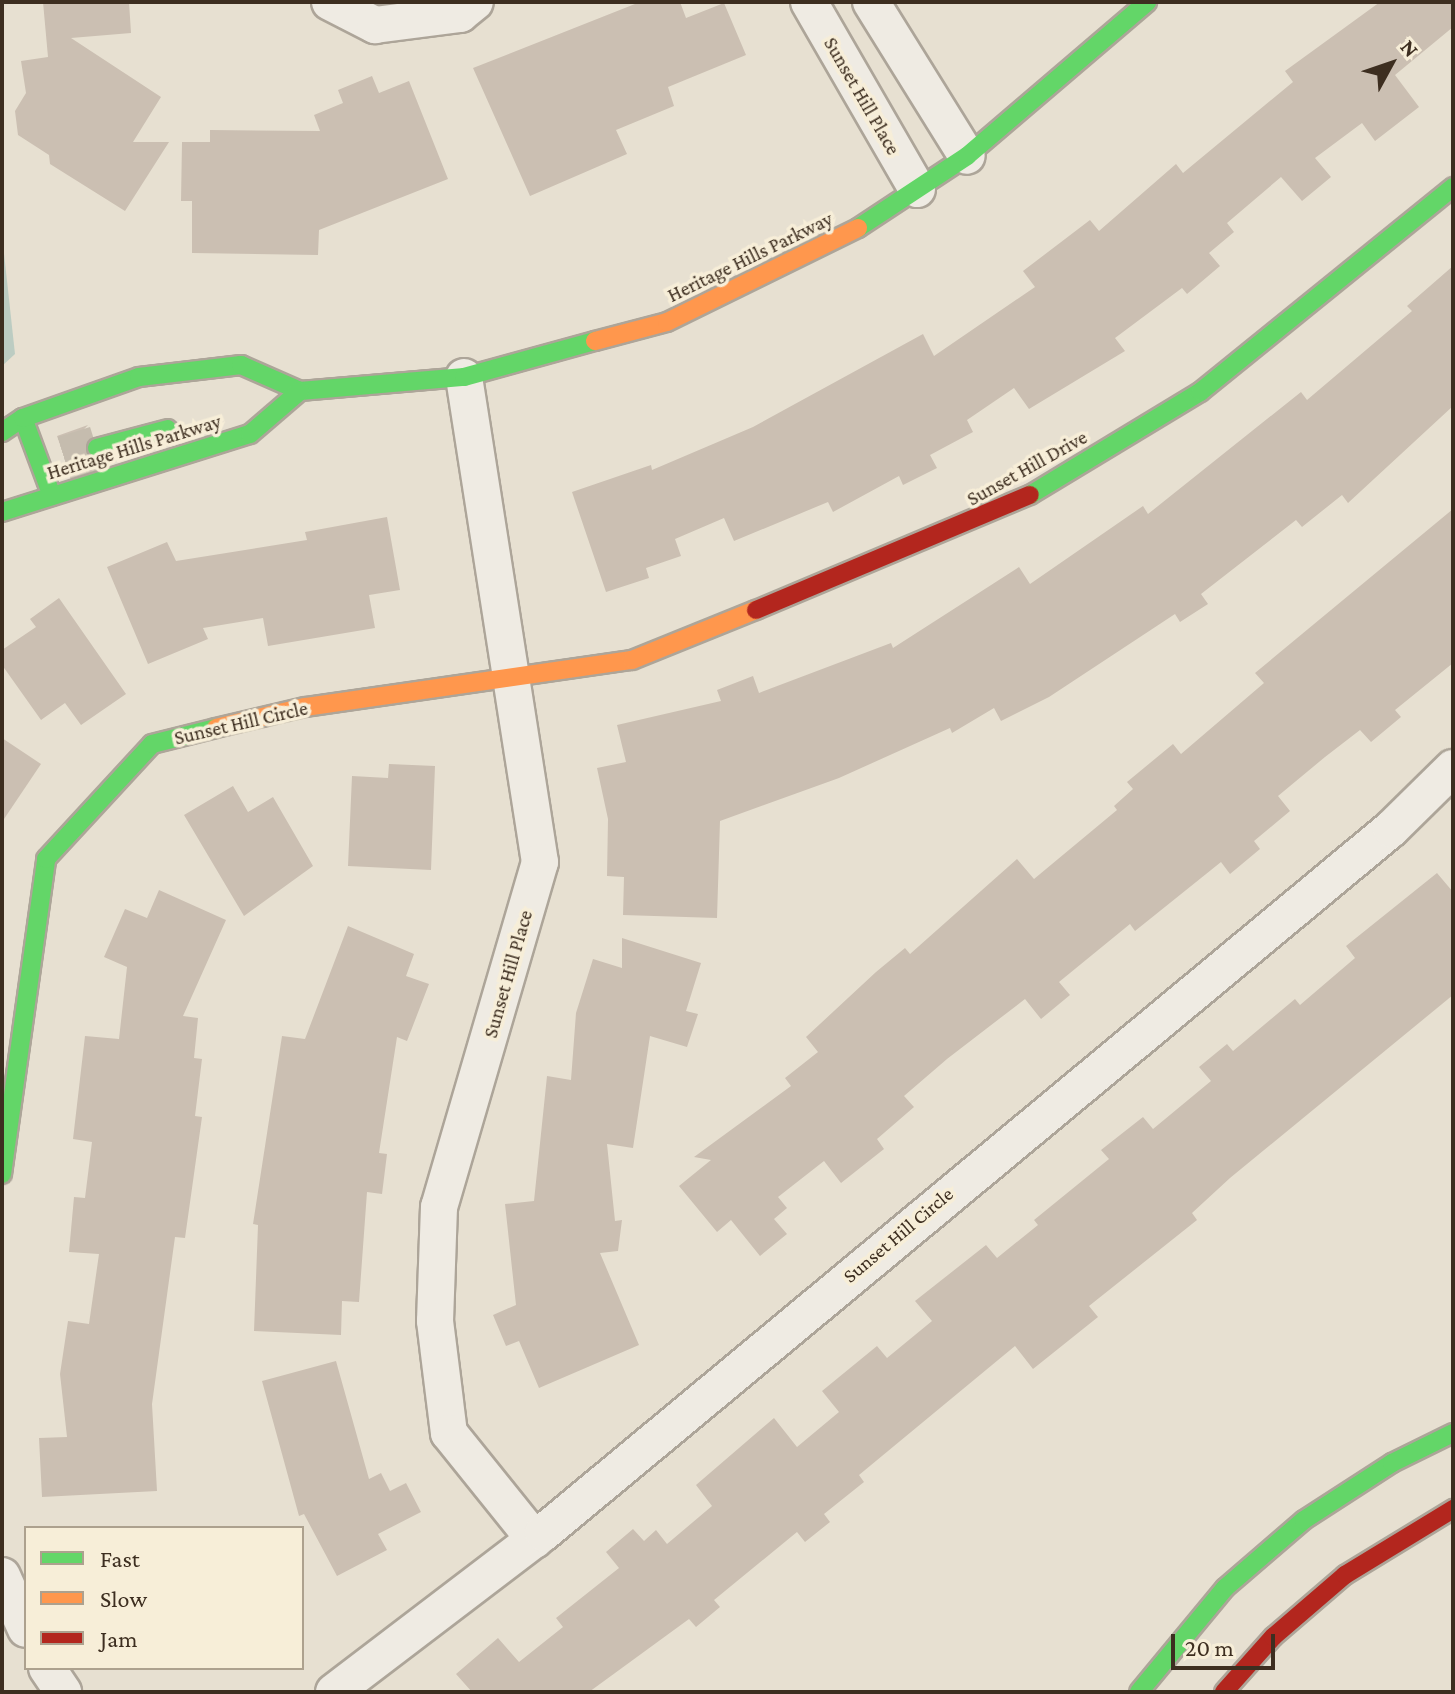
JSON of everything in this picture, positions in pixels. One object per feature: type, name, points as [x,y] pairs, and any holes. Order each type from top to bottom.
[{"type":"street","points":[[330,2],[375,25],[460,14],[475,2]]},
{"type":"street","name":"Sunset Hill Place","points":[[809,2],[917,189]]},
{"type":"street","points":[[871,2],[967,156]]},
{"type":"street","name":"Heritage Hills Parkway","points":[[2,432],[23,418],[139,377],[241,365],[300,391],[464,377],[667,322],[841,239],[967,156],[1147,2]]},
{"type":"street","name":"Sunset Hill Drive","points":[[514,677],[632,660],[1001,512],[1200,392],[1453,187]]},
{"type":"street","name":"Sunset Hill Place","points":[[464,377],[514,677],[540,862],[439,1207],[435,1321],[449,1433],[535,1540]]},
{"type":"street","points":[[105,389],[126,440]]},
{"type":"street","name":"Heritage Hills Parkway","points":[[2,512],[250,434],[300,391]]},
{"type":"street","name":"Heritage Hills Parkway","points":[[215,422],[274,413]]},
{"type":"street","points":[[23,418],[52,496]]},
{"type":"street","name":"Heritage Hills Parkway","points":[[97,448],[185,426]]},
{"type":"street","name":"Heritage Hills Parkway","points":[[41,466],[64,458]]},
{"type":"street","name":"Sunset Hill Circle","points":[[2,1174],[30,939],[46,859],[101,793],[152,744],[305,707],[514,677]]},
{"type":"street","name":"Sunset Hill Circle","points":[[334,1692],[535,1540],[1391,829],[1453,768]]},
{"type":"street","points":[[1139,1692],[1225,1588],[1304,1520],[1392,1463],[1453,1433]]},
{"type":"street","points":[[1224,1692],[1273,1637],[1345,1575],[1453,1509]]},
{"type":"street","points":[[2,1576],[24,1625]]},
{"type":"street","points":[[48,1670],[63,1692]]},
{"type":"shaded area","points":[[2,235],[15,354],[2,366]]},
{"type":"building","points":[[43,2],[129,2],[131,33],[71,38],[161,97],[133,142],[169,142],[125,211],[50,164],[49,155],[18,135],[15,111],[26,93],[21,61],[48,57]]},
{"type":"building","points":[[640,2],[680,2],[686,18],[724,3],[746,55],[668,87],[674,106],[616,130],[627,154],[530,196],[473,68]]},
{"type":"building","points":[[1380,2],[1453,2],[1453,27],[1395,75],[1419,107],[1375,141],[1362,123],[1315,158],[1331,177],[1302,201],[1281,177],[1227,223],[1234,232],[1209,253],[1220,266],[1187,294],[1182,288],[1115,338],[1125,351],[1029,409],[1014,388],[967,420],[973,432],[930,455],[937,468],[903,485],[899,476],[833,512],[828,502],[734,541],[724,518],[675,539],[681,556],[646,568],[649,578],[606,592],[572,492],[651,465],[652,470],[753,427],[923,334],[934,356],[1035,287],[1023,271],[1090,220],[1099,231],[1176,164],[1183,173],[1293,82],[1285,71]]},
{"type":"building","points":[[372,76],[379,93],[409,81],[448,179],[319,230],[318,255],[192,253],[192,201],[181,201],[182,142],[210,142],[210,130],[320,131],[314,115],[343,103],[338,90]]},
{"type":"building","points":[[1453,266],[1453,406],[1348,503],[1342,495],[1302,527],[1296,520],[1201,594],[1208,604],[1180,622],[1175,614],[1049,697],[1001,721],[994,708],[952,733],[950,728],[839,778],[720,821],[717,918],[623,915],[624,877],[607,876],[608,819],[597,768],[626,762],[617,725],[721,701],[717,690],[753,676],[759,693],[891,643],[893,648],[1019,567],[1030,584],[1143,506],[1148,514],[1301,392],[1307,400],[1412,311],[1407,306]]},
{"type":"building","points":[[88,425],[73,441],[77,462],[67,465],[57,436]]},
{"type":"building","points":[[1453,509],[1453,663],[1395,710],[1401,717],[1371,742],[1360,730],[1278,796],[1290,811],[1254,841],[1260,849],[1230,874],[1221,862],[1135,931],[1130,924],[1059,982],[1070,995],[1041,1019],[1025,999],[947,1059],[904,1096],[914,1107],[877,1139],[884,1149],[841,1183],[824,1161],[778,1197],[787,1208],[774,1219],[787,1234],[760,1256],[731,1220],[717,1232],[679,1186],[711,1160],[694,1157],[791,1086],[785,1078],[818,1052],[806,1037],[876,972],[905,948],[910,954],[1017,859],[1034,879],[1117,810],[1114,806],[1133,789],[1127,782],[1173,744],[1181,754],[1264,683],[1255,673]]},
{"type":"building","points":[[387,517],[400,590],[369,595],[375,628],[268,646],[263,618],[203,628],[208,639],[148,664],[107,567],[167,542],[176,561],[307,540],[305,532]]},
{"type":"building","points":[[59,598],[126,694],[81,725],[65,703],[41,720],[2,665],[2,650],[36,627],[30,619]]},
{"type":"building","points":[[2,738],[41,764],[2,822]]},
{"type":"building","points":[[389,764],[435,766],[431,870],[348,866],[352,776],[388,778]]},
{"type":"building","points":[[233,786],[248,812],[273,797],[313,866],[244,916],[184,815]]},
{"type":"building","points":[[1437,873],[1453,892],[1453,995],[1230,1178],[1192,1213],[1197,1220],[1089,1306],[1098,1317],[1033,1369],[1015,1346],[859,1475],[864,1482],[824,1514],[830,1522],[805,1542],[797,1532],[714,1600],[720,1607],[696,1627],[689,1619],[589,1692],[472,1692],[456,1674],[498,1638],[519,1662],[563,1627],[556,1618],[619,1568],[606,1552],[633,1529],[644,1541],[656,1530],[667,1544],[712,1506],[696,1485],[774,1418],[797,1447],[839,1412],[822,1391],[877,1346],[887,1358],[932,1321],[915,1301],[986,1245],[997,1258],[1038,1225],[1034,1220],[1109,1159],[1101,1150],[1143,1117],[1153,1129],[1211,1081],[1199,1067],[1227,1044],[1233,1051],[1295,999],[1300,1005],[1355,958],[1346,946]]},
{"type":"building","points":[[159,890],[226,920],[183,1016],[198,1018],[194,1058],[202,1059],[195,1116],[202,1117],[185,1238],[175,1237],[152,1404],[157,1491],[42,1497],[39,1438],[67,1437],[60,1374],[68,1321],[89,1324],[99,1254],[69,1252],[74,1197],[85,1198],[92,1142],[73,1139],[85,1036],[119,1039],[127,967],[104,957],[125,909],[147,918]]},
{"type":"building","points":[[348,926],[414,954],[406,976],[429,984],[407,1041],[397,1037],[379,1153],[387,1154],[382,1194],[367,1192],[359,1302],[342,1301],[341,1335],[254,1331],[258,1225],[253,1224],[282,1036],[305,1039]]},
{"type":"building","points":[[622,938],[701,963],[686,1011],[698,1014],[687,1047],[650,1036],[633,1148],[607,1144],[615,1221],[622,1220],[618,1251],[600,1253],[639,1345],[539,1388],[519,1341],[506,1346],[493,1315],[516,1305],[505,1204],[534,1201],[547,1076],[571,1080],[576,1013],[593,959],[622,968]]},
{"type":"building","points":[[336,1361],[369,1479],[381,1473],[390,1491],[406,1483],[421,1512],[378,1534],[387,1550],[337,1576],[304,1514],[299,1516],[262,1381]]},
{"type":"tunnel","points":[[64,458],[97,448]]},
{"type":"traffic: fast","points":[[858,228],[967,156],[1147,2]]},
{"type":"traffic: fast","points":[[1030,495],[1200,392],[1453,187]]},
{"type":"traffic: fast","points":[[2,432],[23,418],[139,377],[241,365],[300,391],[464,377],[595,341]]},
{"type":"traffic: fast","points":[[2,512],[250,434],[300,391]]},
{"type":"traffic: fast","points":[[23,418],[52,496]]},
{"type":"traffic: fast","points":[[97,448],[168,429]]},
{"type":"traffic: fast","points":[[2,1174],[46,859],[152,744],[216,728]]},
{"type":"traffic: fast","points":[[1139,1692],[1225,1588],[1304,1520],[1392,1463],[1453,1433]]},
{"type":"traffic: slow","points":[[595,341],[667,322],[858,228]]},
{"type":"traffic: slow","points":[[216,728],[305,707],[632,660],[756,610]]},
{"type":"traffic: jam","points":[[756,610],[1030,495]]},
{"type":"traffic: jam","points":[[1224,1692],[1273,1637],[1345,1575],[1453,1509]]}]
